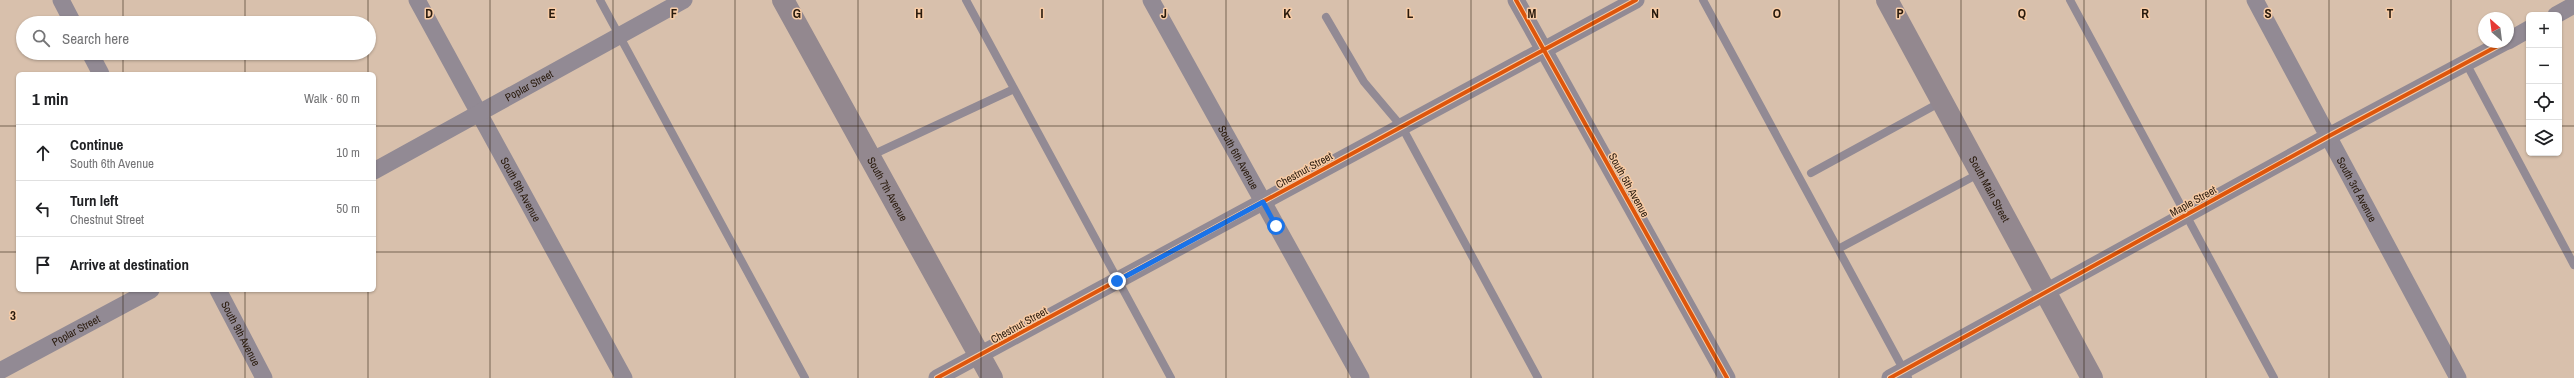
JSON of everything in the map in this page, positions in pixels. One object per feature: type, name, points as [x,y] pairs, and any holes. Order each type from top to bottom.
[{"type":"street","points":[[61,0],[69,16]]},
{"type":"street","name":"South 8th Avenue","points":[[417,0],[624,378]]},
{"type":"street","name":"Poplar Street","points":[[376,170],[480,114],[684,0]]},
{"type":"street","name":"South 7th Avenue","points":[[783,0],[992,378]]},
{"type":"street","name":"South 6th Avenue","points":[[1151,0],[1361,378]]},
{"type":"street","name":"South 5th Avenue","points":[[1516,0],[1543,52],[1727,378]]},
{"type":"street","name":"Chestnut Street","points":[[937,378],[1543,52],[1636,0]]},
{"type":"street","name":"South Main Street","points":[[1887,0],[2092,378]]},
{"type":"street","name":"South 3rd Avenue","points":[[2255,0],[2458,378]]},
{"type":"street","points":[[2562,12],[2574,6]]},
{"type":"street","points":[[2514,38],[2526,31]]},
{"type":"street","name":"Maple Street","points":[[1901,375],[2329,136],[2494,48]]},
{"type":"street","points":[[94,60],[100,72]]},
{"type":"street","name":"Poplar Street","points":[[0,371],[147,292]]},
{"type":"street","name":"South 9th Avenue","points":[[219,292],[264,378]]},
{"type":"lane","points":[[600,0],[805,378]]},
{"type":"lane","points":[[966,0],[1117,281],[1171,378]]},
{"type":"lane","points":[[1704,0],[1838,249],[1901,375]]},
{"type":"lane","points":[[2070,0],[2274,378]]},
{"type":"lane","points":[[1326,17],[1364,82],[1402,127],[1538,378]]},
{"type":"lane","points":[[2466,63],[2574,265]]},
{"type":"lane","points":[[869,157],[1014,89]]},
{"type":"lane","points":[[1811,173],[1942,102]]},
{"type":"lane","points":[[1838,249],[1980,173]]},
{"type":"cycle path","points":[[1516,0],[1727,378]]},
{"type":"cycle path","points":[[937,378],[1636,0]]},
{"type":"cycle path","points":[[1890,378],[2329,136],[2494,48]]},
{"type":"route","points":[[1117,281],[1263,202],[1276,226]]}]
